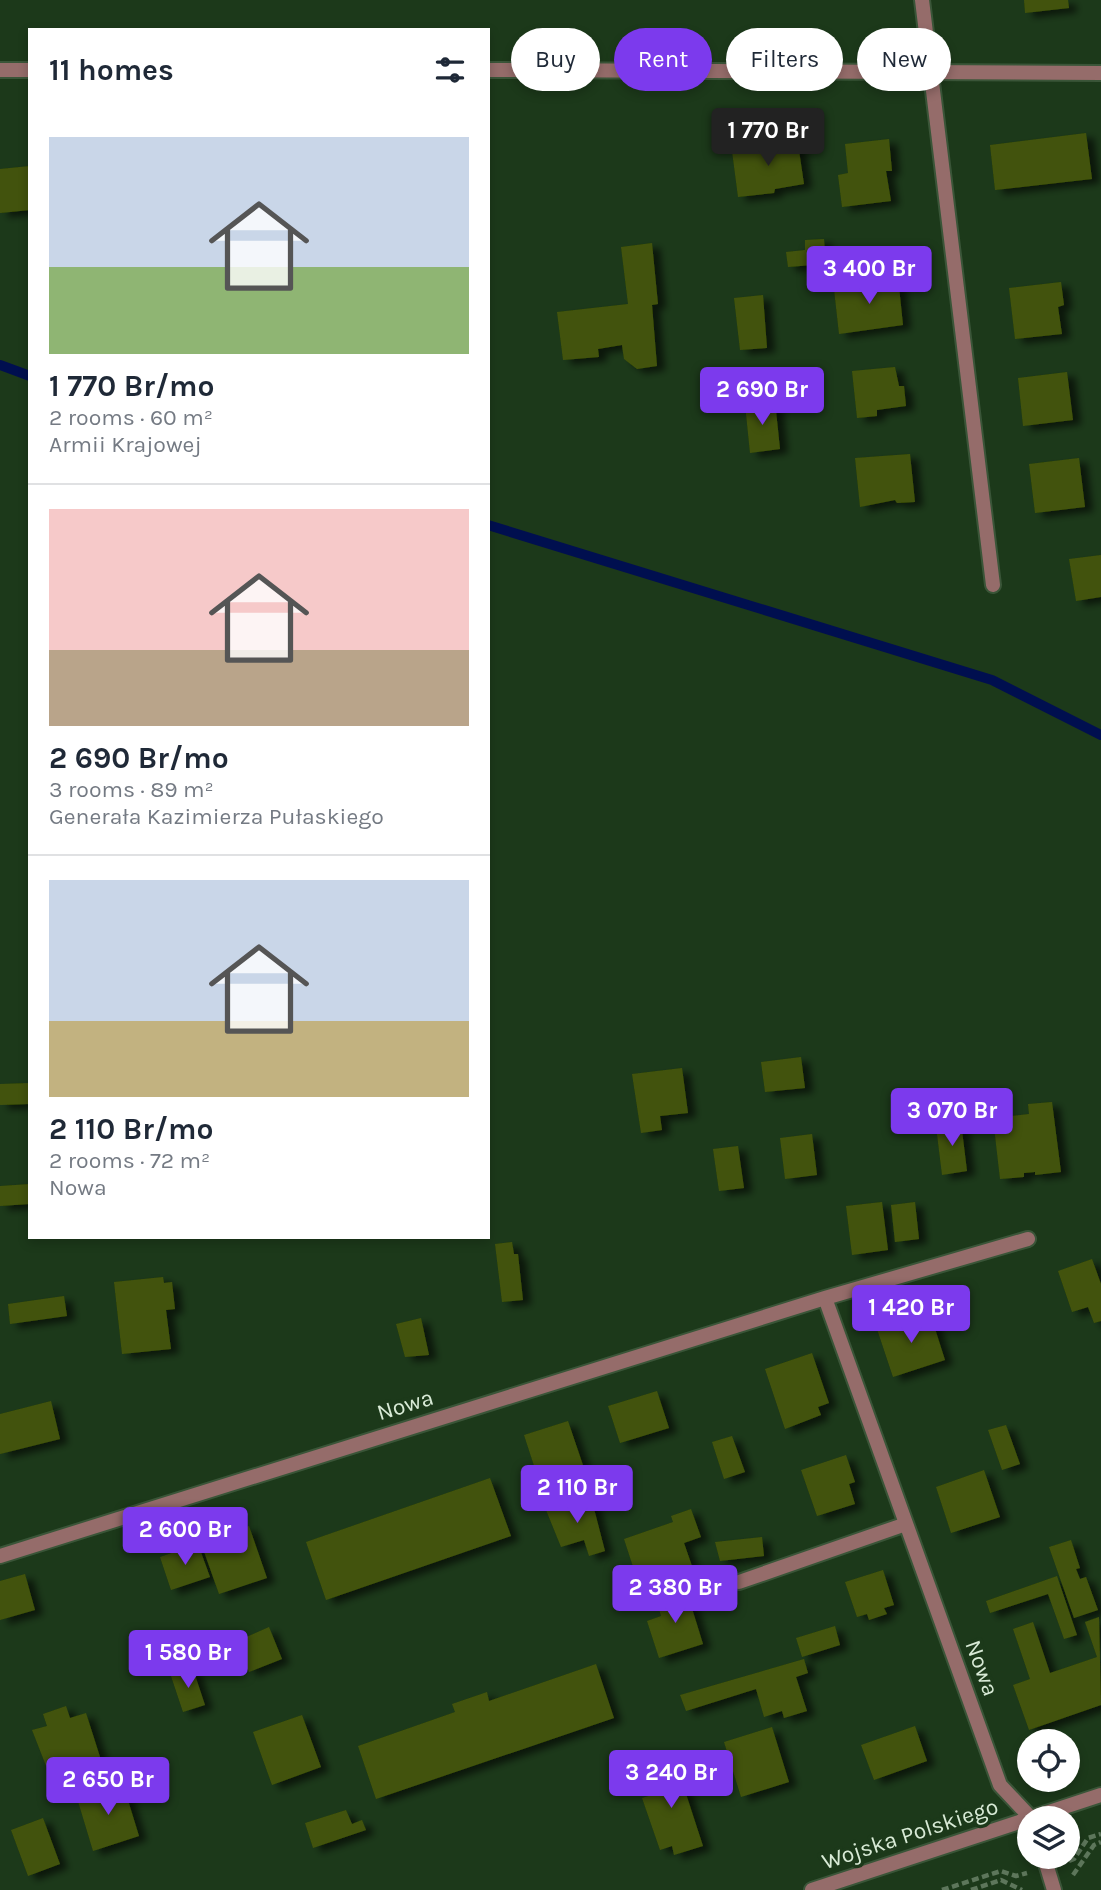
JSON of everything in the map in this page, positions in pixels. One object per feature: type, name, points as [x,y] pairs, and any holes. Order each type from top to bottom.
[{"type":"street","points":[[922,0],[925,28]]},
{"type":"street","points":[[0,71],[28,71]]},
{"type":"street","points":[[490,71],[857,71]]},
{"type":"street","points":[[951,71],[1101,73]]},
{"type":"street","points":[[932,91],[993,585]]},
{"type":"street","name":"Nowa","points":[[0,1556],[824,1298],[1028,1239]]},
{"type":"street","name":"Nowa","points":[[824,1298],[1000,1785],[1020,1806]]},
{"type":"street","points":[[739,1582],[906,1524]]},
{"type":"street","name":"Wojska Polskiego","points":[[1068,1806],[1101,1795]]},
{"type":"street","name":"Wojska Polskiego","points":[[812,1890],[1017,1823]]},
{"type":"street","points":[[1048,1869],[1054,1890]]},
{"type":"path","points":[[971,1890],[1001,1880],[1022,1890]]},
{"type":"building","points":[[1024,0],[1068,0],[1069,8],[1025,13]]},
{"type":"building","points":[[1086,133],[1092,179],[995,190],[990,145]]},
{"type":"building","points":[[797,137],[804,184],[775,189],[774,193],[738,197],[732,151],[768,146],[768,141]]},
{"type":"building","points":[[889,139],[892,171],[886,171],[891,201],[842,207],[838,175],[848,173],[845,144]]},
{"type":"building","points":[[28,166],[28,210],[0,213],[0,169]]},
{"type":"building","points":[[824,239],[826,264],[788,267],[786,252],[805,250],[805,240]]},
{"type":"building","points":[[652,243],[658,304],[652,305],[657,366],[637,369],[624,359],[622,345],[598,349],[599,357],[563,360],[557,312],[628,304],[621,247]]},
{"type":"building","points":[[898,277],[903,325],[839,334],[834,289],[868,285],[869,279]]},
{"type":"building","points":[[1061,282],[1064,305],[1058,307],[1062,334],[1015,339],[1009,288]]},
{"type":"building","points":[[763,295],[767,348],[740,350],[734,298]]},
{"type":"building","points":[[895,367],[899,386],[904,386],[906,406],[877,410],[877,416],[857,418],[852,371]]},
{"type":"building","points":[[1067,372],[1073,420],[1023,426],[1018,378]]},
{"type":"building","points":[[775,401],[780,449],[750,453],[745,404]]},
{"type":"building","points":[[910,454],[915,502],[897,503],[895,500],[860,507],[855,458]]},
{"type":"building","points":[[1079,458],[1085,507],[1035,513],[1029,464]]},
{"type":"building","points":[[1101,555],[1101,597],[1076,601],[1069,559]]},
{"type":"building","points":[[801,1057],[805,1088],[765,1092],[761,1062]]},
{"type":"building","points":[[682,1068],[688,1113],[660,1116],[662,1130],[641,1133],[632,1074]]},
{"type":"building","points":[[28,1083],[28,1104],[0,1105],[0,1084]]},
{"type":"building","points":[[1052,1102],[1061,1172],[1035,1175],[1035,1172],[1024,1173],[1024,1177],[1000,1179],[993,1118],[1029,1114],[1028,1104]]},
{"type":"building","points":[[961,1122],[967,1171],[942,1175],[936,1126]]},
{"type":"building","points":[[812,1134],[817,1175],[785,1179],[780,1138]]},
{"type":"building","points":[[738,1146],[744,1188],[719,1191],[713,1149]]},
{"type":"building","points":[[28,1184],[28,1204],[0,1206],[0,1186]]},
{"type":"building","points":[[882,1202],[888,1250],[852,1255],[846,1206]]},
{"type":"building","points":[[915,1202],[919,1239],[895,1242],[891,1205]]},
{"type":"building","points":[[512,1242],[514,1254],[518,1254],[523,1300],[502,1302],[495,1244]]},
{"type":"building","points":[[1092,1259],[1101,1284],[1101,1321],[1094,1323],[1088,1307],[1072,1312],[1058,1271]]},
{"type":"building","points":[[163,1277],[164,1283],[172,1282],[175,1309],[166,1310],[171,1349],[122,1354],[114,1282]]},
{"type":"building","points":[[64,1296],[67,1316],[10,1324],[8,1304]]},
{"type":"building","points":[[930,1313],[945,1360],[893,1377],[877,1329]]},
{"type":"building","points":[[421,1318],[429,1355],[405,1357],[396,1324]]},
{"type":"building","points":[[812,1353],[829,1403],[818,1407],[821,1415],[785,1429],[765,1369]]},
{"type":"building","points":[[657,1391],[669,1428],[620,1443],[608,1406]]},
{"type":"building","points":[[51,1401],[60,1439],[0,1454],[0,1414]]},
{"type":"building","points":[[568,1421],[586,1474],[556,1484],[552,1470],[537,1475],[524,1435]]},
{"type":"building","points":[[1006,1425],[1020,1464],[1002,1470],[988,1430]]},
{"type":"building","points":[[732,1436],[745,1472],[724,1479],[712,1442]]},
{"type":"building","points":[[846,1455],[855,1482],[849,1484],[855,1504],[817,1516],[801,1470]]},
{"type":"building","points":[[984,1470],[1000,1517],[951,1533],[936,1487]]},
{"type":"building","points":[[490,1478],[511,1536],[326,1600],[306,1542]]},
{"type":"building","points":[[591,1497],[605,1551],[589,1556],[584,1540],[561,1547],[546,1510]]},
{"type":"building","points":[[691,1509],[701,1537],[684,1543],[692,1566],[665,1576],[663,1570],[637,1579],[624,1539],[673,1522],[671,1516]]},
{"type":"building","points":[[249,1526],[267,1578],[219,1594],[201,1543]]},
{"type":"building","points":[[762,1537],[764,1556],[720,1561],[715,1542]]},
{"type":"building","points":[[1071,1540],[1080,1568],[1076,1569],[1080,1579],[1086,1577],[1098,1610],[1074,1618],[1049,1547]]},
{"type":"building","points":[[198,1544],[210,1577],[171,1590],[160,1557]]},
{"type":"building","points":[[883,1570],[894,1605],[884,1608],[887,1614],[869,1620],[867,1614],[857,1617],[845,1582]]},
{"type":"building","points":[[25,1574],[35,1610],[0,1620],[0,1581]]},
{"type":"building","points":[[1057,1576],[1077,1635],[1064,1639],[1048,1594],[990,1613],[986,1601]]},
{"type":"building","points":[[686,1589],[703,1644],[659,1658],[647,1621],[661,1616],[656,1599]]},
{"type":"building","points":[[1099,1617],[1101,1705],[1029,1729],[1013,1685],[1030,1679],[1013,1629],[1033,1622],[1050,1673],[1097,1657],[1085,1622]]},
{"type":"building","points":[[835,1626],[840,1645],[802,1657],[796,1638]]},
{"type":"building","points":[[269,1627],[282,1659],[249,1672],[235,1642]]},
{"type":"building","points":[[804,1659],[808,1673],[796,1677],[807,1711],[784,1718],[782,1711],[764,1717],[756,1689],[686,1711],[680,1695]]},
{"type":"building","points":[[596,1664],[614,1718],[376,1799],[358,1746],[455,1712],[452,1704],[487,1692],[489,1701]]},
{"type":"building","points":[[193,1669],[205,1705],[183,1712],[171,1676]]},
{"type":"building","points":[[66,1706],[70,1718],[86,1713],[101,1760],[50,1776],[32,1730],[47,1726],[43,1714]]},
{"type":"building","points":[[302,1715],[321,1767],[272,1785],[253,1732]]},
{"type":"building","points":[[915,1726],[927,1761],[874,1780],[861,1745]]},
{"type":"building","points":[[772,1727],[789,1782],[741,1797],[724,1742]]},
{"type":"building","points":[[674,1757],[703,1846],[674,1855],[672,1846],[660,1850],[642,1798],[658,1793],[649,1764]]},
{"type":"building","points":[[123,1784],[139,1836],[93,1851],[77,1798]]},
{"type":"building","points":[[346,1810],[352,1824],[362,1820],[366,1830],[313,1848],[305,1823]]},
{"type":"building","points":[[43,1818],[60,1864],[28,1876],[11,1830]]},
{"type":"waterway","points":[[0,365],[28,375]]},
{"type":"waterway","points":[[490,526],[992,680],[1101,735]]}]
